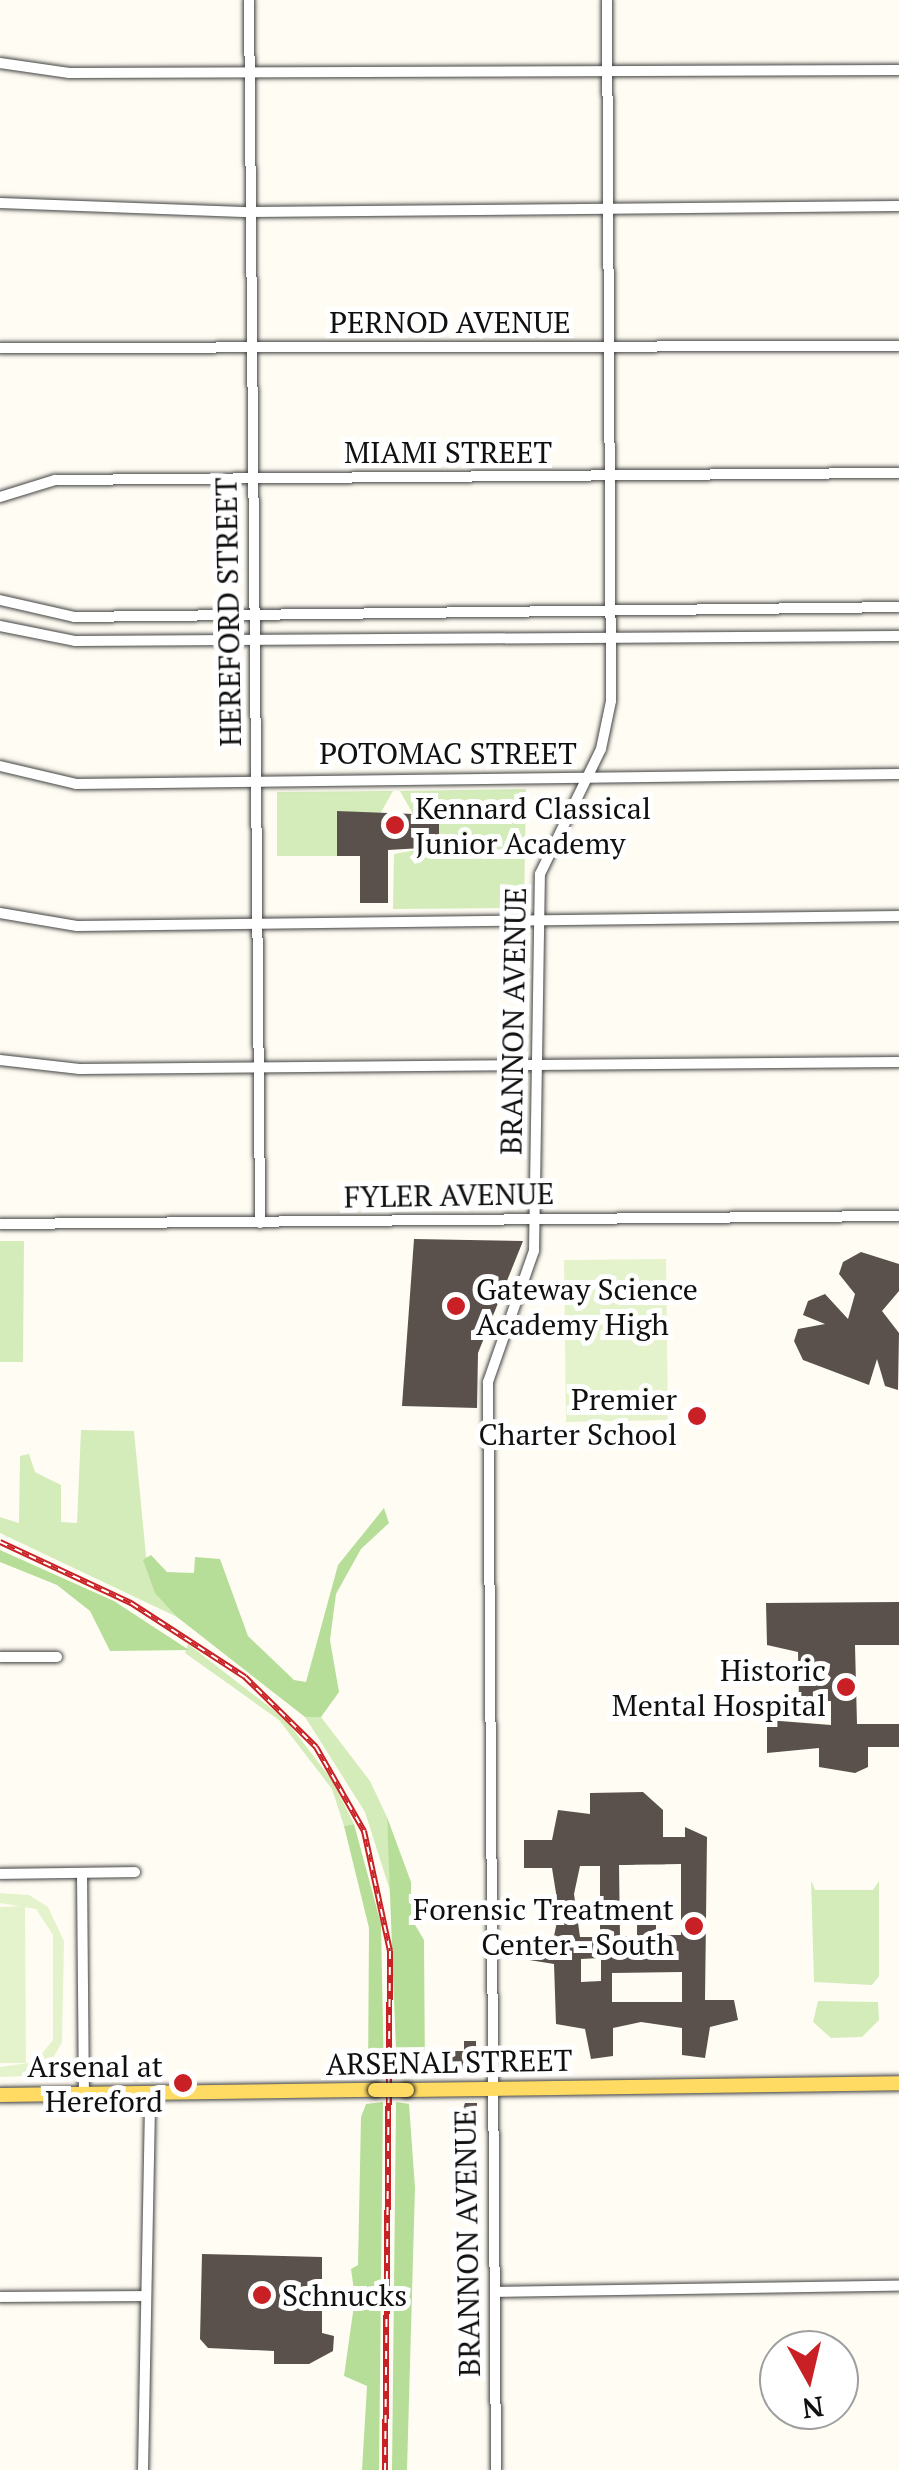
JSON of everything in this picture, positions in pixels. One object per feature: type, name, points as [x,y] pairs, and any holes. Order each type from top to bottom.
[{"type":"main road","name":"ARSENAL STREET","points":[[0,2095],[899,2082]]},
{"type":"street","name":"HEREFORD STREET","points":[[249,0],[260,1223]]},
{"type":"street","name":"BRANNON AVENUE","points":[[496,2470],[489,2088],[488,1382],[528,1274],[535,1218],[537,921],[544,856],[588,777],[610,720],[607,0]]},
{"type":"street","points":[[0,63],[69,73],[899,70]]},
{"type":"street","points":[[0,203],[250,212],[899,206]]},
{"type":"street","name":"PERNOD AVENUE","points":[[0,348],[899,346]]},
{"type":"street","name":"MIAMI STREET","points":[[0,497],[55,480],[899,473]]},
{"type":"street","points":[[0,600],[74,617],[610,608],[899,609]]},
{"type":"street","points":[[0,626],[74,641],[899,636]]},
{"type":"street","name":"POTOMAC STREET","points":[[0,766],[76,784],[899,774]]},
{"type":"street","points":[[0,913],[77,926],[899,916]]},
{"type":"street","points":[[0,1060],[79,1070],[899,1062]]},
{"type":"street","name":"FYLER AVENUE","points":[[0,1224],[899,1216]]},
{"type":"street","points":[[0,1657],[57,1657]]},
{"type":"street","points":[[82,1872],[84,2094]]},
{"type":"street","points":[[0,1874],[135,1872]]},
{"type":"street","points":[[143,2470],[150,2093]]},
{"type":"street","points":[[495,2292],[899,2286]]},
{"type":"street","points":[[0,2297],[146,2296]]},
{"type":"green space","points":[[526,789],[524,908],[393,909],[394,854],[439,846],[439,816],[413,814],[400,791]]},
{"type":"green space","points":[[393,791],[380,814],[337,811],[337,856],[277,856],[277,792]]},
{"type":"green space","points":[[0,1241],[24,1241],[23,1362],[0,1362]]},
{"type":"green space","points":[[666,1259],[668,1420],[566,1422],[564,1260]]},
{"type":"green space","points":[[81,1430],[134,1431],[146,1556],[177,1617],[0,1533],[0,1517],[19,1523],[20,1456],[29,1454],[35,1472],[61,1485],[61,1522],[77,1523]]},
{"type":"green space","points":[[384,1508],[389,1523],[361,1549],[336,1594],[330,1640],[339,1692],[321,1717],[305,1717],[177,1617],[155,1593],[143,1560],[151,1555],[167,1572],[194,1573],[195,1557],[220,1559],[248,1636],[294,1680],[306,1682],[338,1565]]},
{"type":"green space","points":[[0,1550],[114,1601],[189,1650],[110,1651],[90,1611],[57,1585],[0,1562]]},
{"type":"green space","points":[[188,1644],[285,1719],[332,1780],[354,1824],[344,1826],[332,1789],[279,1720],[185,1653]]},
{"type":"green space","points":[[305,1717],[321,1717],[370,1781],[387,1817],[392,1897],[365,1812]]},
{"type":"green space","points":[[387,1817],[411,1882],[411,1918],[424,1940],[425,2076],[397,2077]]},
{"type":"green space","points":[[354,1824],[381,1924],[384,2077],[368,2077],[369,1928],[344,1826]]},
{"type":"green space","points":[[811,1880],[815,1890],[873,1890],[879,1881],[879,1976],[872,1985],[814,1982]]},
{"type":"green space","points":[[0,1893],[29,1895],[48,1907],[64,1941],[62,2042],[52,2060],[24,2076],[0,2077],[0,2067],[35,2062],[53,2040],[53,1935],[36,1909],[0,1903]]},
{"type":"green space","points":[[25,1906],[26,2063],[0,2063],[0,1907]]},
{"type":"green space","points":[[818,2001],[878,2002],[879,2020],[862,2037],[831,2038],[813,2022]]},
{"type":"green space","points":[[383,2102],[379,2470],[362,2470],[367,2386],[344,2376],[355,2298],[351,2269],[358,2265],[361,2117],[366,2104]]},
{"type":"green space","points":[[396,2102],[409,2104],[415,2188],[407,2470],[392,2470]]},
{"type":"building","name":"Kennard Classical Junior Academy","points":[[337,811],[439,815],[439,847],[388,850],[388,903],[360,903],[360,856],[337,856]]},
{"type":"building","name":"Gateway Science Academy High","points":[[414,1239],[523,1241],[478,1353],[477,1408],[402,1406]]},
{"type":"building","points":[[861,1252],[899,1264],[899,1291],[882,1311],[899,1333],[898,1390],[885,1386],[877,1359],[869,1385],[803,1360],[794,1341],[798,1329],[825,1324],[803,1315],[808,1301],[825,1294],[848,1319],[855,1294],[839,1274],[843,1262]]},
{"type":"building","name":"Historic Mental Hospital","points":[[899,1602],[899,1645],[855,1645],[857,1724],[899,1724],[899,1747],[868,1747],[868,1767],[855,1773],[819,1767],[819,1748],[767,1753],[767,1720],[831,1725],[831,1701],[799,1701],[798,1652],[767,1645],[766,1603]]},
{"type":"building","name":"Forensic Treatment Center - South","points":[[643,1792],[663,1810],[663,1837],[685,1837],[685,1827],[707,1837],[705,2000],[734,2000],[738,2020],[710,2027],[705,2058],[682,2055],[682,2028],[641,2022],[613,2028],[613,2056],[591,2059],[585,2029],[556,2024],[554,1964],[523,1959],[526,1937],[554,1936],[559,1912],[552,1868],[524,1868],[524,1840],[552,1840],[558,1810],[590,1814],[590,1793]],"holes":[[[681,1864],[681,1935],[656,1935],[656,1922],[637,1922],[637,1936],[620,1936],[619,1865]],[[580,1866],[600,1866],[600,1937],[580,1937],[574,1894]],[[601,1958],[601,1981],[581,1982],[581,1959]],[[682,1972],[682,2002],[612,2002],[612,1973]]]},
{"type":"building","points":[[464,2041],[476,2041],[476,2071],[450,2071],[450,2051],[464,2051]]},
{"type":"building","points":[[465,2103],[477,2103],[477,2130],[456,2130]]},
{"type":"building","name":"Schnucks","points":[[202,2254],[322,2257],[322,2333],[334,2336],[333,2351],[309,2364],[274,2364],[274,2351],[208,2348],[200,2339]]},
{"type":"railway","points":[[0,1542],[131,1603],[245,1677],[316,1747],[364,1831],[390,1951],[385,2470]]},
{"type":"place","name":"Kennard Classical Junior Academy","points":[[395,825]]},
{"type":"place","name":"Gateway Science Academy High","points":[[456,1306]]},
{"type":"place","name":"Premier Charter School","points":[[697,1416]]},
{"type":"place","name":"Historic Mental Hospital","points":[[846,1687]]},
{"type":"place","name":"Forensic Treatment Center - South","points":[[694,1926]]},
{"type":"place","name":"Arsenal at Hereford","points":[[183,2083]]},
{"type":"place","name":"Schnucks","points":[[262,2295]]}]
